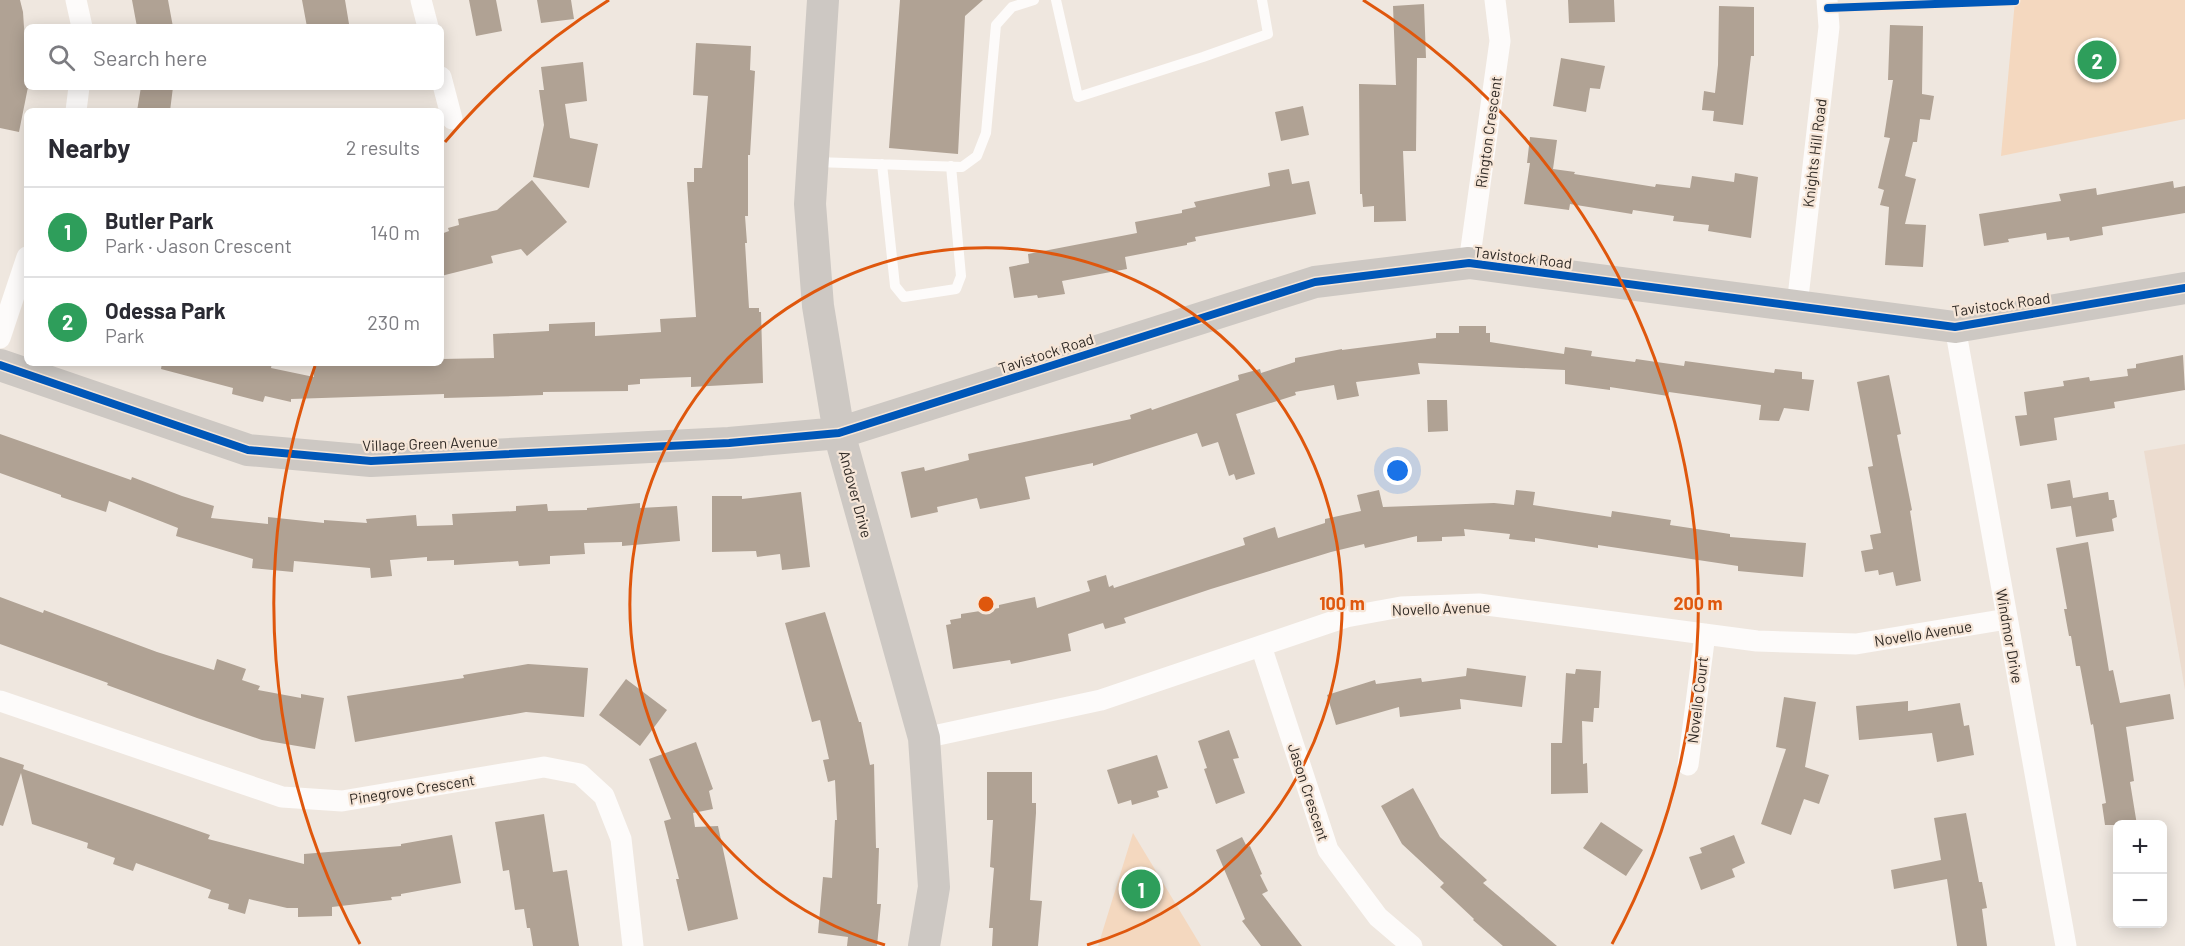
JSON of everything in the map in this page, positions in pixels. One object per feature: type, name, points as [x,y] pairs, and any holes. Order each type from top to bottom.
[{"type":"street","points":[[76,0],[81,24]]},
{"type":"street","points":[[421,0],[427,24]]},
{"type":"street","name":"Andover Drive","points":[[823,0],[810,204],[818,306],[839,433],[924,738],[934,887],[924,946]]},
{"type":"street","name":"Rington Crescent","points":[[1469,264],[1500,41],[1495,0]]},
{"type":"street","name":"Knights Hill Road","points":[[1797,306],[1829,27],[1827,0]]},
{"type":"street","points":[[444,88],[452,119]]},
{"type":"street","points":[[76,108],[79,90]]},
{"type":"street","name":"Tavistock Road","points":[[839,433],[1315,282],[1469,264],[1955,327],[2185,288]]},
{"type":"street","points":[[0,338],[24,266]]},
{"type":"street","name":"Windmor Drive","points":[[1955,327],[2066,946]]},
{"type":"street","name":"Village Green Avenue","points":[[0,365],[248,450],[370,461],[729,443],[839,433]]},
{"type":"street","name":"Novello Avenue","points":[[924,738],[1101,700],[1346,617],[1390,609],[1479,604],[1757,641],[1856,644],[2007,619]]},
{"type":"street","name":"Novello Court","points":[[1688,765],[1705,634]]},
{"type":"street","name":"Jason Crescent","points":[[1261,646],[1328,850],[1378,917],[1412,946]]},
{"type":"street","name":"Pinegrove Crescent","points":[[0,701],[282,797],[342,801],[544,767],[580,774],[604,796],[621,839],[633,946]]},
{"type":"lane","points":[[812,161],[962,167],[977,156],[986,133],[996,25],[1012,7],[1034,0]]},
{"type":"lane","points":[[1056,0],[1078,97],[1268,34],[1262,0]]},
{"type":"lane","points":[[882,164],[896,286],[904,297],[956,289],[961,276],[951,166]]},
{"type":"shaded area","points":[[2015,0],[2185,0],[2185,119],[2001,156]]},
{"type":"shaded area","points":[[2185,444],[2185,690],[2144,451]]},
{"type":"shaded area","points":[[1133,833],[1201,946],[1098,946]]},
{"type":"building","points":[[0,0],[20,0],[24,27],[24,90],[27,90],[19,132],[0,128]]},
{"type":"building","points":[[132,0],[168,0],[172,24],[136,24]]},
{"type":"building","points":[[302,0],[345,0],[349,24],[306,24]]},
{"type":"building","points":[[469,0],[496,0],[502,31],[476,36]]},
{"type":"building","points":[[537,0],[571,0],[574,19],[541,23]]},
{"type":"building","points":[[900,0],[983,0],[965,16],[958,154],[889,148]]},
{"type":"building","points":[[1568,0],[1614,0],[1615,22],[1569,23]]},
{"type":"building","points":[[1424,4],[1426,58],[1417,58],[1416,151],[1403,151],[1406,221],[1374,222],[1374,206],[1363,207],[1362,194],[1360,194],[1359,84],[1396,85],[1393,6]]},
{"type":"building","points":[[1719,6],[1754,7],[1754,56],[1751,56],[1743,125],[1713,121],[1714,111],[1702,110],[1704,91],[1715,93]]},
{"type":"building","points":[[1890,25],[1923,26],[1922,94],[1934,96],[1930,120],[1920,119],[1917,142],[1913,142],[1905,176],[1916,179],[1905,224],[1926,225],[1923,267],[1885,265],[1889,207],[1880,205],[1884,190],[1878,188],[1890,138],[1884,137],[1893,80],[1888,80]]},
{"type":"building","points":[[696,43],[751,46],[750,70],[755,71],[750,155],[748,155],[748,216],[745,216],[747,243],[745,243],[749,308],[759,308],[761,312],[763,383],[691,387],[691,377],[640,379],[640,384],[628,385],[628,391],[543,392],[543,395],[444,398],[444,394],[291,399],[291,402],[265,396],[263,402],[232,394],[233,388],[161,369],[162,366],[271,366],[271,368],[314,377],[314,366],[444,366],[444,359],[494,358],[493,334],[549,331],[549,324],[595,322],[595,336],[661,332],[660,319],[696,317],[687,182],[694,182],[694,168],[702,168],[708,96],[693,95]]},
{"type":"building","points":[[1561,58],[1605,66],[1600,89],[1590,88],[1586,112],[1553,106]]},
{"type":"building","points":[[583,62],[587,101],[565,104],[570,138],[598,144],[589,188],[533,177],[544,125],[539,90],[544,90],[541,67]]},
{"type":"building","points":[[140,90],[173,90],[170,108],[138,108]]},
{"type":"building","points":[[1303,106],[1309,135],[1281,141],[1275,112]]},
{"type":"building","points":[[1530,137],[1557,140],[1553,169],[1575,172],[1574,174],[1655,187],[1656,184],[1690,188],[1692,176],[1734,182],[1735,173],[1758,177],[1751,238],[1708,231],[1709,225],[1673,221],[1674,216],[1633,210],[1632,214],[1570,204],[1569,210],[1524,204],[1530,163],[1527,163]]},
{"type":"building","points":[[1289,169],[1292,184],[1309,181],[1316,214],[1195,237],[1196,241],[1187,243],[1187,245],[1125,257],[1127,269],[1062,281],[1065,294],[1038,298],[1037,295],[1014,298],[1009,267],[1029,263],[1028,254],[1137,233],[1135,222],[1182,213],[1182,210],[1196,207],[1194,202],[1270,186],[1268,173]]},
{"type":"building","points":[[532,180],[567,222],[527,256],[521,249],[491,256],[493,263],[444,275],[444,233],[449,231],[448,228],[459,225],[458,219],[497,210]]},
{"type":"building","points":[[2173,181],[2174,188],[2185,186],[2185,213],[2102,227],[2103,235],[2070,241],[2069,237],[2047,240],[2046,233],[2008,239],[2009,242],[1984,246],[1979,214],[2061,201],[2059,194],[2096,188],[2097,195]]},
{"type":"building","points":[[1459,326],[1486,326],[1486,333],[1490,333],[1490,342],[1564,354],[1565,347],[1592,351],[1591,356],[1635,362],[1636,359],[1684,366],[1685,361],[1774,373],[1775,369],[1802,372],[1802,379],[1814,380],[1809,411],[1784,408],[1779,421],[1759,420],[1761,405],[1669,392],[1668,396],[1610,387],[1610,390],[1565,384],[1565,370],[1418,363],[1420,374],[1356,382],[1359,396],[1337,400],[1334,385],[1295,392],[1296,395],[1236,414],[1255,474],[1236,480],[1234,474],[1229,476],[1218,442],[1202,447],[1197,433],[1093,466],[1093,463],[1025,477],[1030,499],[980,509],[977,498],[937,507],[938,512],[911,518],[901,472],[924,467],[925,471],[969,460],[968,454],[1131,419],[1130,415],[1151,408],[1152,410],[1239,380],[1238,375],[1260,369],[1261,373],[1295,362],[1295,358],[1342,349],[1436,338],[1436,333],[1459,333]]},
{"type":"building","points":[[2183,355],[2185,390],[2114,402],[2115,408],[2054,418],[2057,440],[2020,446],[2015,416],[2027,415],[2024,392],[2064,386],[2063,381],[2089,377],[2090,381],[2128,376],[2127,369],[2136,368],[2136,364]]},
{"type":"building","points":[[1889,375],[1901,434],[1897,435],[1912,510],[1910,511],[1921,581],[1896,586],[1893,572],[1879,575],[1878,570],[1865,572],[1861,551],[1873,549],[1870,535],[1881,533],[1868,467],[1873,466],[1857,382]]},
{"type":"building","points":[[1427,400],[1447,400],[1448,431],[1428,432]]},
{"type":"building","points":[[0,434],[131,480],[132,477],[214,506],[211,518],[268,524],[268,517],[324,523],[324,520],[367,523],[366,519],[416,515],[417,526],[453,525],[452,514],[516,511],[516,506],[547,504],[548,511],[587,510],[587,508],[640,503],[640,508],[677,506],[680,541],[622,546],[622,542],[584,543],[585,554],[550,556],[550,564],[519,566],[518,561],[454,565],[454,560],[427,561],[427,557],[390,560],[392,576],[371,578],[370,568],[294,561],[293,572],[252,568],[253,559],[176,536],[178,528],[109,501],[106,512],[0,473]]},
{"type":"building","points":[[2070,480],[2073,498],[2108,492],[2109,500],[2114,500],[2117,517],[2112,519],[2114,531],[2076,537],[2071,506],[2051,509],[2047,484]]},
{"type":"building","points":[[1379,490],[1383,507],[1494,503],[1514,505],[1516,490],[1535,492],[1533,505],[1611,517],[1612,511],[1671,520],[1670,525],[1730,534],[1730,537],[1806,543],[1803,577],[1738,571],[1738,566],[1598,545],[1598,548],[1535,538],[1535,542],[1509,539],[1510,534],[1464,529],[1465,536],[1442,537],[1442,541],[1417,542],[1417,536],[1365,548],[1364,544],[1211,589],[1124,618],[1126,623],[1105,629],[1103,623],[1068,634],[1071,651],[1011,664],[1010,660],[953,669],[946,625],[951,624],[950,620],[961,618],[961,614],[999,608],[999,605],[1035,597],[1037,608],[1090,591],[1087,581],[1106,575],[1109,587],[1113,585],[1114,588],[1245,545],[1243,538],[1275,527],[1278,538],[1325,523],[1325,519],[1361,511],[1357,495]]},
{"type":"building","points":[[801,492],[810,567],[782,570],[780,554],[757,557],[756,551],[712,552],[712,496],[742,496],[742,499]]},
{"type":"building","points":[[2088,542],[2109,671],[2113,670],[2120,703],[2170,694],[2174,719],[2126,727],[2134,781],[2130,782],[2136,820],[2113,820],[2113,825],[2105,825],[2102,804],[2106,803],[2093,724],[2091,725],[2080,666],[2076,666],[2071,636],[2069,636],[2064,609],[2067,609],[2056,548]]},
{"type":"building","points":[[0,597],[43,613],[44,610],[157,652],[214,670],[217,659],[246,669],[242,680],[260,686],[258,690],[301,698],[301,694],[324,698],[315,749],[262,740],[0,644]]},
{"type":"building","points":[[825,612],[859,722],[861,722],[870,765],[874,764],[876,848],[879,848],[877,904],[881,904],[877,946],[847,946],[848,937],[818,933],[823,877],[832,878],[835,820],[837,820],[835,780],[828,782],[823,760],[829,759],[820,720],[812,722],[785,623]]},
{"type":"building","points":[[528,664],[588,668],[584,717],[526,712],[355,742],[347,696],[464,678],[463,675]]},
{"type":"building","points":[[1467,668],[1526,676],[1522,707],[1460,699],[1461,709],[1400,717],[1399,707],[1336,725],[1327,695],[1375,680],[1376,684],[1421,678],[1422,682],[1466,676]]},
{"type":"building","points":[[1576,669],[1601,671],[1599,708],[1594,708],[1593,722],[1582,721],[1583,764],[1587,763],[1588,793],[1551,794],[1551,743],[1562,743],[1566,673],[1575,674]]},
{"type":"building","points":[[626,679],[667,710],[640,746],[599,715]]},
{"type":"building","points":[[1784,697],[1816,702],[1805,767],[1829,775],[1819,804],[1804,799],[1791,835],[1761,824],[1786,749],[1776,747]]},
{"type":"building","points":[[1908,701],[1908,711],[1960,703],[1964,726],[1969,725],[1974,755],[1937,762],[1932,733],[1859,740],[1856,706]]},
{"type":"building","points":[[1229,730],[1239,758],[1233,759],[1245,793],[1216,804],[1204,769],[1207,768],[1198,741]]},
{"type":"building","points":[[696,742],[713,789],[709,791],[713,809],[693,813],[695,827],[718,826],[738,919],[688,931],[676,879],[679,879],[664,821],[671,819],[649,759]]},
{"type":"building","points":[[1157,755],[1168,788],[1157,791],[1159,797],[1132,805],[1131,800],[1118,804],[1107,770]]},
{"type":"building","points":[[0,757],[24,765],[23,769],[210,835],[208,839],[304,864],[304,854],[401,846],[401,844],[452,835],[461,883],[401,894],[401,896],[391,897],[392,900],[332,907],[332,916],[298,917],[298,908],[287,908],[249,899],[245,914],[228,909],[229,904],[208,898],[211,890],[136,863],[133,871],[113,864],[115,858],[87,848],[88,843],[32,824],[21,773],[3,826],[0,825]]},
{"type":"building","points":[[987,772],[1032,772],[1032,803],[1036,803],[1036,813],[1030,900],[1042,901],[1038,946],[992,946],[993,928],[989,928],[994,868],[990,867],[993,820],[987,820]]},
{"type":"building","points":[[1413,788],[1440,837],[1487,880],[1483,883],[1557,946],[1503,946],[1440,887],[1444,883],[1402,844],[1381,806]]},
{"type":"building","points":[[1966,813],[1979,882],[1982,882],[1987,908],[1982,909],[1987,946],[1957,946],[1947,879],[1894,889],[1891,870],[1941,860],[1934,818]]},
{"type":"building","points":[[544,814],[553,872],[567,870],[579,946],[533,946],[524,909],[515,910],[509,870],[503,871],[495,822]]},
{"type":"building","points":[[1601,822],[1643,850],[1626,876],[1583,848]]},
{"type":"building","points":[[1734,835],[1745,863],[1732,869],[1735,877],[1701,890],[1689,857],[1702,853],[1700,848]]},
{"type":"building","points":[[1242,837],[1247,847],[1250,846],[1268,891],[1262,894],[1302,946],[1261,946],[1242,921],[1245,919],[1216,850]]},
{"type":"cycle path","points":[[1828,8],[2015,1]]},
{"type":"cycle path","points":[[0,365],[248,450],[371,461],[729,443],[839,433],[1315,282],[1469,263],[1955,327],[2185,288]]},
{"type":"place","name":"Odessa Park","points":[[2097,60]]},
{"type":"place","name":"Butler Park","points":[[1141,889]]}]
